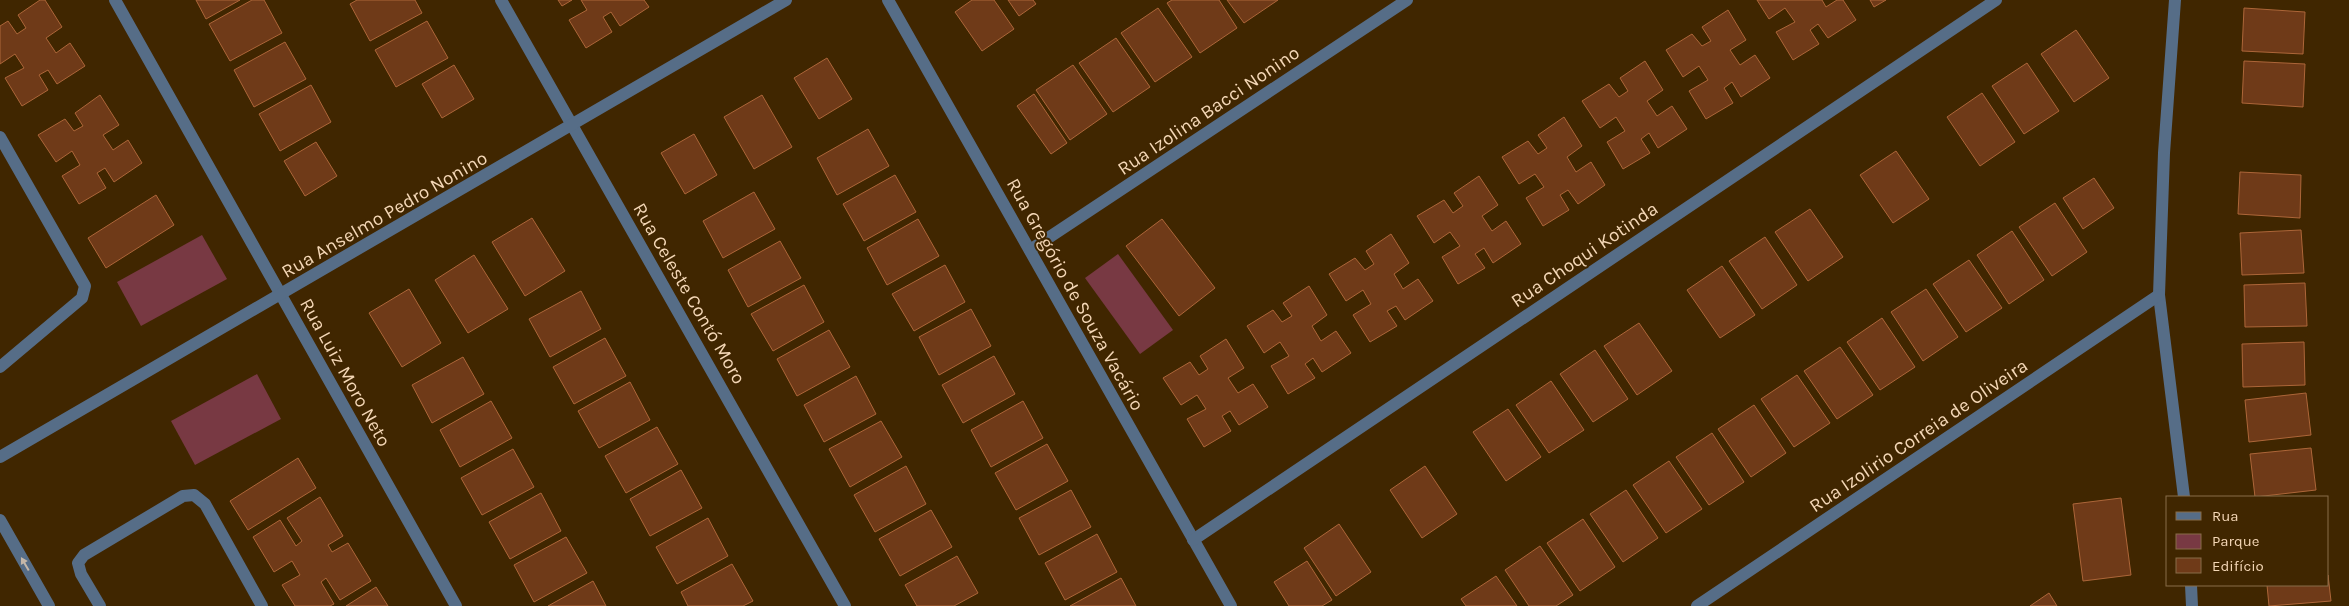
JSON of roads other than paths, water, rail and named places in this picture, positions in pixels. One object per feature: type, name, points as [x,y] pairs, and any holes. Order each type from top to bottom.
[{"type":"street","name":"Rua Luiz Moro Neto","points":[[115,0],[456,606]]},
{"type":"street","name":"Rua Celeste Contó Moro","points":[[501,0],[845,606]]},
{"type":"street","name":"Rua Anselmo Pedro Nonino","points":[[0,457],[786,0]]},
{"type":"street","name":"Rua Gregório de Souza Vacário","points":[[888,0],[1231,606]]},
{"type":"street","name":"Rua Izolina Bacci Nonino","points":[[1030,250],[1407,0]]},
{"type":"street","name":"Rua Choqui Kotinda","points":[[1194,540],[1996,0]]},
{"type":"street","points":[[2175,0],[2164,153],[2159,295],[2184,496]]},
{"type":"street","points":[[0,137],[85,286],[82,298],[0,367]]},
{"type":"street","name":"Rua Izolirio Correia de Oliveira","points":[[1697,606],[2159,295]]},
{"type":"street","points":[[100,606],[81,574],[78,563],[84,555],[183,496],[194,495],[206,504],[262,606]]},
{"type":"street","points":[[0,520],[49,606]]},
{"type":"street","points":[[2192,586],[2192,606]]}]
